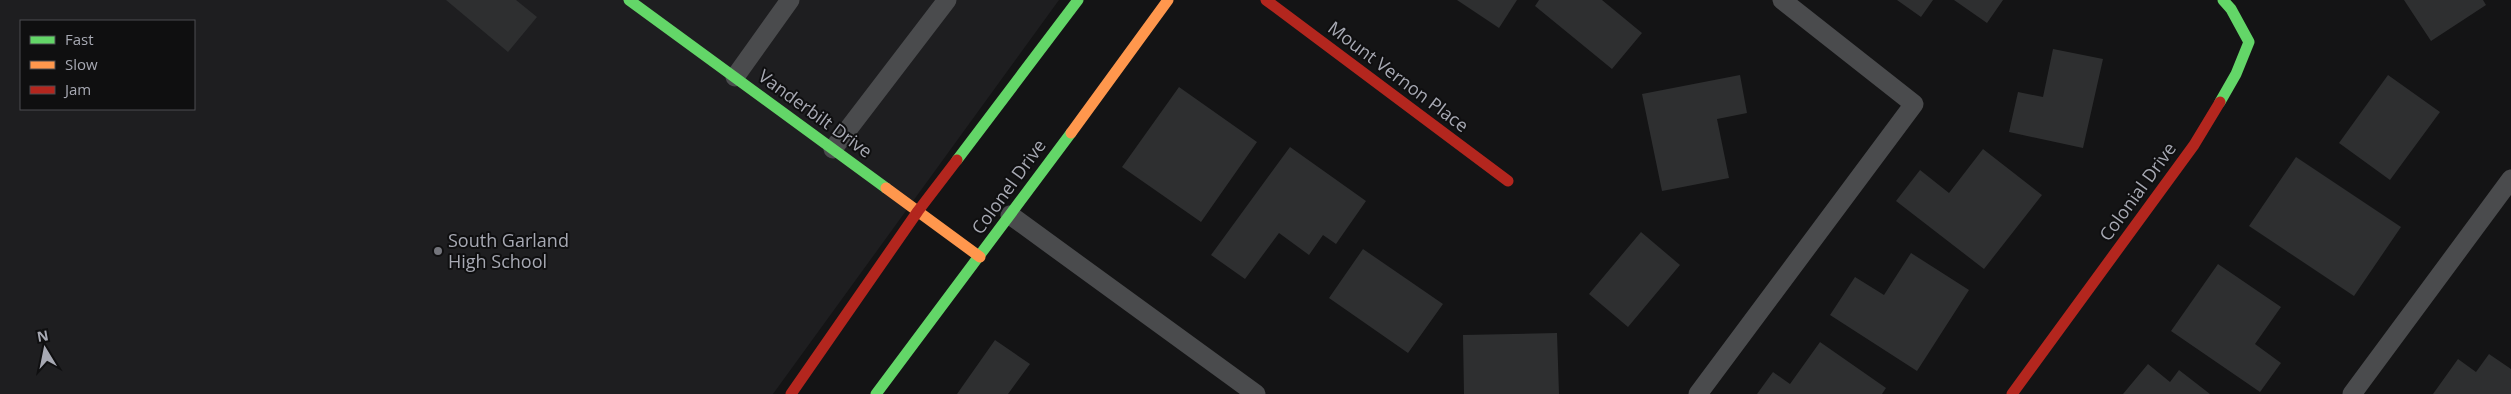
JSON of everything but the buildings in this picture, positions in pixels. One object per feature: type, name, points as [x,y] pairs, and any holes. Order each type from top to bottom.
[{"type":"street","name":"Vanderbilt Drive","points":[[629,0],[980,257]]},
{"type":"street","points":[[791,394],[918,211],[1078,0]]},
{"type":"street","name":"Colonel Drive","points":[[876,394],[980,257],[1168,0]]},
{"type":"street","name":"Mount Vernon Place","points":[[1266,0],[1508,181]]},
{"type":"street","name":"Colonial Drive","points":[[2012,394],[2194,145],[2236,74],[2249,42],[2231,9],[2223,0]]},
{"type":"lane","points":[[734,77],[790,0]]},
{"type":"lane","points":[[833,149],[947,0]]},
{"type":"lane","points":[[1698,394],[1914,104],[1782,0]]},
{"type":"lane","points":[[2352,394],[2511,179]]},
{"type":"lane","points":[[1010,215],[1256,394]]},
{"type":"shaded area","name":"South Garland High School","points":[[0,0],[1059,0],[773,394],[0,394]]},
{"type":"traffic: fast","points":[[629,0],[886,188]]},
{"type":"traffic: fast","points":[[957,160],[1078,0]]},
{"type":"traffic: fast","points":[[2220,102],[2236,74],[2249,42],[2231,9],[2223,0]]},
{"type":"traffic: fast","points":[[876,394],[1071,133]]},
{"type":"traffic: slow","points":[[1071,133],[1168,0]]},
{"type":"traffic: slow","points":[[886,188],[980,257]]},
{"type":"traffic: jam","points":[[1266,0],[1508,181]]},
{"type":"traffic: jam","points":[[2012,394],[2194,145],[2220,102]]},
{"type":"traffic: jam","points":[[791,394],[918,211],[957,160]]},
{"type":"place","name":"South Garland High School","points":[[438,251]]}]
